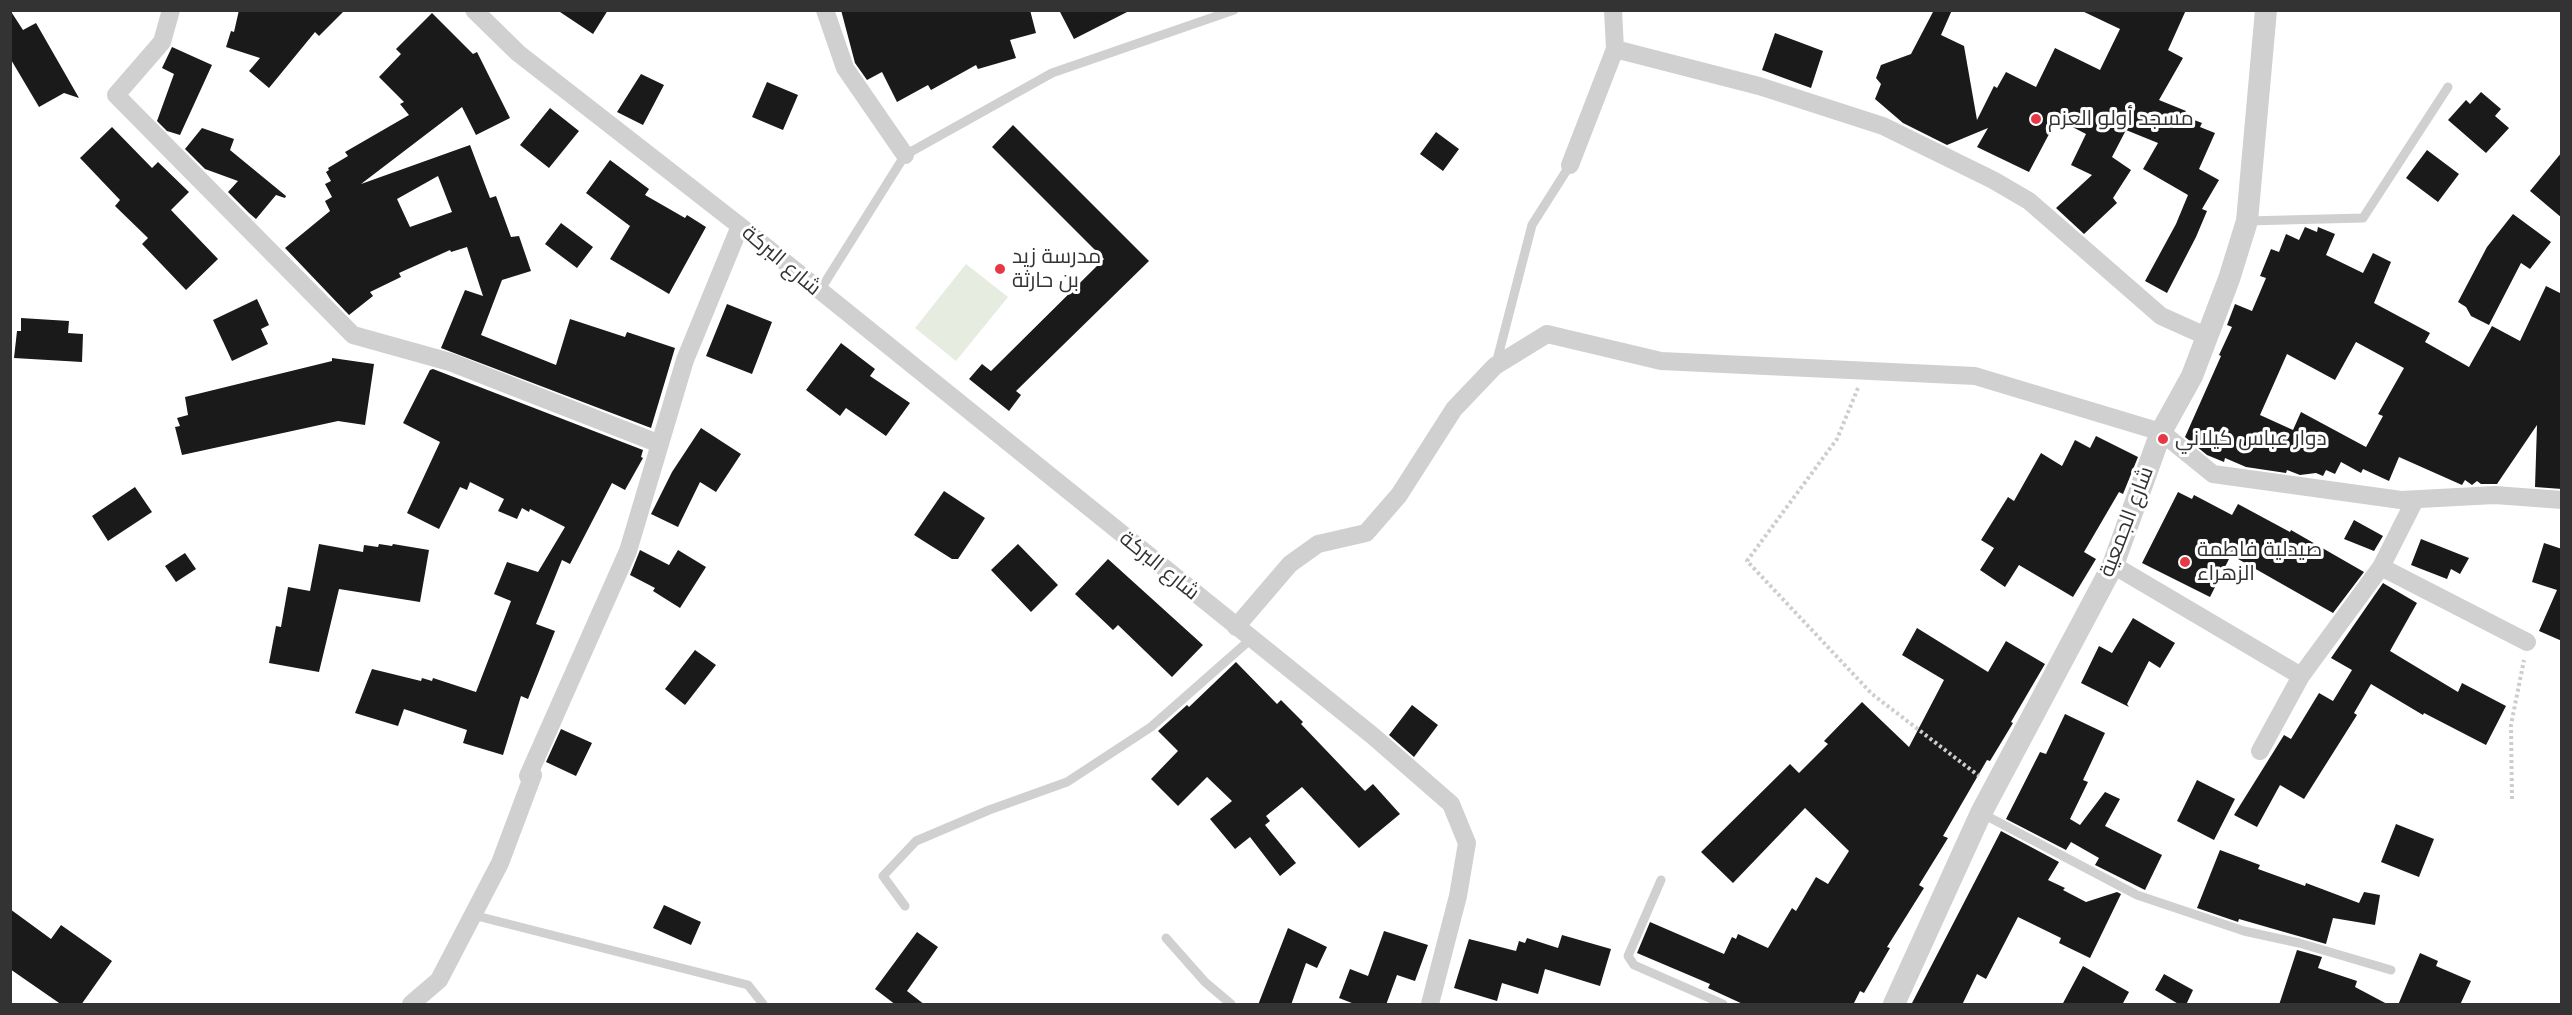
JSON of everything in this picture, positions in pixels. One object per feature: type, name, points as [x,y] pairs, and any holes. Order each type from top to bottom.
[{"type":"street","points":[[171,10],[162,42],[116,95],[353,335],[450,362],[660,444]]},
{"type":"street","name":"شارع البركة","points":[[474,10],[518,53],[740,226],[819,292],[1373,736],[1451,804],[1467,843],[1458,896],[1430,1005]]},
{"type":"street","points":[[825,10],[845,68],[905,155]]},
{"type":"street","points":[[1570,165],[1615,49],[1613,10]]},
{"type":"street","name":"شارع الجمعية","points":[[1894,1005],[1982,813],[2113,565],[2161,432],[2192,376],[2208,337],[2247,221],[2266,10]]},
{"type":"street","points":[[1615,49],[1759,86],[1883,126],[1933,150],[1994,180],[2029,201],[2161,316],[2208,337]]},
{"type":"street","points":[[411,1005],[440,980],[500,863],[532,775],[528,776],[628,551],[685,360],[740,226]]},
{"type":"street","points":[[1236,627],[1290,564],[1318,544],[1366,532],[1399,495],[1454,409],[1495,366],[1547,334],[1661,361],[1975,376],[2161,432],[2213,474],[2415,500],[2495,495],[2562,500]]},
{"type":"street","points":[[2260,751],[2301,676],[2381,567],[2415,500]]},
{"type":"street","points":[[2113,565],[2301,676]]},
{"type":"street","points":[[2381,567],[2527,642]]},
{"type":"lane","points":[[819,292],[905,155],[1052,73],[1234,10]]},
{"type":"lane","points":[[2247,221],[2363,218],[2448,87]]},
{"type":"lane","points":[[1495,366],[1532,225],[1570,165]]},
{"type":"lane","points":[[905,906],[883,876],[916,841],[988,810],[1067,782],[1151,727],[1251,639]]},
{"type":"lane","points":[[1982,813],[2138,895],[2244,931],[2299,943],[2391,970]]},
{"type":"lane","points":[[1661,880],[1628,956],[1634,965],[1723,1005]]},
{"type":"lane","points":[[473,915],[748,985],[763,1005]]},
{"type":"lane","points":[[1166,938],[1205,982],[1231,1005]]},
{"type":"path","points":[[1865,371],[1837,439],[1747,561],[1872,694],[1996,789]]},
{"type":"path","points":[[2512,799],[2511,725],[2527,642]]},
{"type":"shaded area","points":[[966,264],[1008,297],[956,361],[915,328]]},
{"type":"building","points":[[10,10],[23,30],[36,23],[79,98],[64,93],[39,107],[10,58]]},
{"type":"building","points":[[239,10],[345,10],[319,36],[315,32],[269,88],[249,71],[260,58],[226,47],[231,31],[234,32]]},
{"type":"building","points":[[557,10],[608,10],[593,34]]},
{"type":"building","points":[[841,10],[1030,10],[1036,33],[1010,40],[1016,58],[978,69],[976,65],[931,90],[928,85],[897,102],[882,72],[867,80],[855,63]]},
{"type":"building","points":[[1059,10],[1131,10],[1074,39]]},
{"type":"building","points":[[1934,10],[1952,10],[1941,35],[1964,46],[1977,120],[1994,86],[1997,88],[2006,72],[2036,87],[2055,48],[2100,70],[2120,29],[2080,10],[2186,10],[2168,50],[2183,58],[2159,100],[2186,111],[2184,116],[2202,123],[2200,127],[2215,133],[2199,169],[2219,180],[2202,209],[2207,211],[2167,293],[2145,281],[2176,224],[2188,195],[2143,169],[2158,143],[2126,130],[2112,157],[2131,170],[2113,198],[2117,203],[2084,234],[2056,208],[2092,175],[2071,165],[2086,134],[2057,119],[2029,172],[1977,147],[1988,128],[1947,145],[1903,123],[1875,99],[1881,84],[1876,78],[1881,65],[1911,54]]},
{"type":"building","points":[[432,13],[473,54],[477,52],[510,118],[476,135],[462,107],[361,184],[470,145],[490,198],[496,196],[511,237],[519,236],[531,271],[502,280],[481,335],[556,365],[570,319],[625,337],[627,332],[675,348],[651,428],[441,348],[465,290],[483,296],[467,247],[451,252],[450,250],[399,273],[401,277],[370,292],[373,296],[349,315],[285,248],[330,211],[325,201],[332,197],[325,184],[331,181],[326,172],[328,168],[348,156],[345,152],[409,115],[400,104],[404,102],[379,77],[401,54],[396,49]],"holes":[[[438,176],[452,212],[410,227],[397,199]]]},
{"type":"building","points":[[1775,33],[1823,51],[1811,88],[1762,70]]},
{"type":"building","points":[[172,47],[212,65],[180,135],[167,131],[157,121],[174,74],[162,68]]},
{"type":"building","points":[[641,74],[664,85],[643,125],[617,112]]},
{"type":"building","points":[[767,82],[798,95],[783,130],[752,117]]},
{"type":"building","points":[[2481,92],[2501,109],[2495,116],[2509,128],[2486,153],[2448,120],[2466,100],[2470,104]]},
{"type":"building","points":[[550,108],[579,131],[549,168],[520,145]]},
{"type":"building","points":[[1013,125],[1149,261],[1016,391],[1021,395],[1009,411],[969,379],[982,364],[991,371],[1104,259],[992,147]]},
{"type":"building","points":[[112,127],[152,168],[158,162],[189,192],[171,210],[218,259],[186,290],[142,244],[148,238],[115,206],[120,200],[80,158]]},
{"type":"building","points":[[202,128],[234,139],[230,150],[286,196],[285,198],[276,195],[256,219],[228,192],[238,181],[205,169],[185,149]]},
{"type":"building","points":[[1436,132],[1459,149],[1443,171],[1420,154]]},
{"type":"building","points":[[2427,150],[2459,174],[2438,202],[2406,178]]},
{"type":"building","points":[[2562,152],[2562,218],[2530,191]]},
{"type":"building","points":[[610,160],[649,189],[645,195],[685,218],[687,215],[706,227],[669,294],[610,259],[630,226],[586,193]]},
{"type":"building","points":[[2513,214],[2551,242],[2530,269],[2521,263],[2489,325],[2471,316],[2466,307],[2458,302],[2487,247]]},
{"type":"building","points":[[561,223],[593,247],[577,268],[545,244]]},
{"type":"building","points":[[2305,227],[2317,232],[2318,227],[2335,234],[2326,255],[2363,273],[2373,253],[2391,262],[2374,303],[2430,333],[2425,342],[2469,367],[2492,326],[2520,341],[2546,286],[2562,294],[2562,489],[2535,487],[2537,425],[2497,484],[2481,484],[2477,481],[2472,485],[2465,480],[2462,485],[2399,457],[2389,481],[2363,469],[2361,473],[2341,462],[2335,474],[2326,470],[2323,476],[2316,473],[2300,475],[2287,470],[2286,473],[2246,467],[2225,458],[2224,462],[2207,455],[2185,437],[2232,327],[2227,325],[2235,304],[2252,311],[2266,278],[2260,276],[2271,249],[2279,252],[2286,234],[2299,240]],"holes":[[[2356,342],[2404,368],[2378,414],[2383,416],[2366,447],[2301,412],[2293,430],[2260,415],[2287,354],[2335,380]]]},
{"type":"building","points":[[257,299],[269,325],[261,329],[268,344],[232,361],[213,320]]},
{"type":"building","points":[[727,304],[772,322],[752,374],[706,356]]},
{"type":"building","points":[[21,318],[69,321],[68,333],[83,334],[82,362],[14,358],[17,331],[21,331]]},
{"type":"building","points":[[841,343],[875,369],[870,376],[910,403],[886,436],[846,408],[840,416],[806,390]]},
{"type":"building","points":[[332,358],[374,364],[365,425],[338,421],[182,455],[175,427],[180,426],[177,418],[188,415],[185,397],[332,361]]},
{"type":"building","points":[[433,369],[643,450],[641,457],[643,458],[625,490],[612,483],[570,564],[562,560],[536,624],[555,631],[528,699],[521,696],[503,755],[463,743],[467,730],[404,709],[398,726],[355,713],[372,669],[421,681],[422,678],[432,681],[433,678],[476,692],[511,601],[494,594],[507,562],[538,572],[565,527],[530,509],[529,512],[522,508],[517,519],[498,511],[504,499],[470,482],[467,490],[460,487],[439,529],[407,513],[440,442],[403,423],[430,370]]},
{"type":"building","points":[[701,428],[741,454],[716,492],[700,482],[678,527],[651,514],[672,472]]},
{"type":"building","points":[[2096,436],[2138,457],[2123,494],[2119,492],[2084,552],[2096,559],[2073,597],[2019,565],[2005,587],[1980,570],[1994,548],[1981,540],[2008,497],[2014,501],[2041,453],[2062,466],[2075,440],[2090,448]]},
{"type":"building","points":[[135,487],[152,512],[108,541],[92,516]]},
{"type":"building","points":[[944,491],[985,518],[958,559],[952,559],[914,535]]},
{"type":"building","points":[[2178,492],[2192,499],[2194,495],[2232,515],[2238,504],[2290,532],[2291,530],[2364,572],[2333,613],[2231,555],[2210,597],[2142,563]]},
{"type":"building","points":[[2354,520],[2383,536],[2374,551],[2344,539]]},
{"type":"building","points":[[2421,539],[2469,558],[2460,574],[2451,569],[2447,579],[2411,565]]},
{"type":"building","points":[[2544,543],[2562,549],[2562,641],[2539,631],[2557,590],[2532,582]]},
{"type":"building","points":[[319,544],[363,552],[364,545],[378,547],[379,544],[429,550],[420,602],[339,589],[319,672],[269,663],[276,626],[281,627],[288,587],[310,591]]},
{"type":"building","points":[[1018,544],[1058,585],[1031,612],[991,570]]},
{"type":"building","points":[[640,550],[669,565],[678,550],[706,567],[680,608],[653,591],[655,588],[630,575]]},
{"type":"building","points":[[185,553],[196,569],[176,582],[165,566]]},
{"type":"building","points":[[1108,559],[1203,645],[1172,677],[1118,625],[1113,630],[1075,594]]},
{"type":"building","points":[[2383,583],[2417,603],[2390,651],[2458,692],[2462,683],[2506,706],[2486,745],[2424,713],[2423,715],[2371,684],[2354,713],[2357,715],[2304,799],[2280,785],[2257,827],[2234,815],[2284,735],[2291,739],[2319,693],[2333,701],[2352,670],[2331,658]]},
{"type":"building","points":[[2133,618],[2175,643],[2160,668],[2149,661],[2127,704],[2129,707],[2081,683],[2099,646],[2112,653]]},
{"type":"building","points":[[1917,628],[1988,672],[2006,641],[2045,664],[2011,722],[2013,723],[1990,761],[1987,760],[1943,836],[1948,838],[1919,885],[1924,888],[1887,947],[1890,948],[1864,993],[1860,991],[1853,1005],[1745,1005],[1708,988],[1710,984],[1637,953],[1650,922],[1724,954],[1732,937],[1736,939],[1738,934],[1768,948],[1792,908],[1796,911],[1816,877],[1828,884],[1849,851],[1805,808],[1733,883],[1701,852],[1790,764],[1799,773],[1828,744],[1824,741],[1862,702],[1909,747],[1944,680],[1902,655]]},
{"type":"building","points":[[695,650],[716,665],[685,705],[665,689]]},
{"type":"building","points":[[1236,662],[1277,704],[1281,700],[1303,722],[1301,724],[1365,791],[1373,784],[1400,814],[1359,848],[1302,787],[1266,816],[1270,821],[1265,825],[1296,863],[1280,876],[1250,837],[1235,849],[1210,819],[1232,801],[1207,777],[1178,806],[1151,779],[1178,751],[1158,731],[1187,705],[1189,707]]},
{"type":"building","points":[[1412,705],[1438,725],[1414,757],[1389,735]]},
{"type":"building","points":[[2065,714],[2105,733],[2083,780],[2088,782],[2070,819],[2080,825],[2105,792],[2120,799],[2105,826],[2162,855],[2145,890],[2095,865],[2099,858],[2071,842],[2066,850],[2006,819],[2040,752],[2046,754]]},
{"type":"building","points":[[561,729],[592,743],[576,776],[546,762]]},
{"type":"building","points":[[2197,780],[2235,799],[2214,840],[2177,821]]},
{"type":"building","points":[[2396,824],[2434,839],[2419,877],[2381,862]]},
{"type":"building","points":[[2001,831],[2059,862],[2048,880],[2065,888],[2063,890],[2086,902],[2117,892],[2121,894],[2090,958],[2059,943],[2061,938],[2018,917],[1986,979],[1977,974],[1962,1005],[1911,1005]]},
{"type":"building","points":[[2220,850],[2260,865],[2258,869],[2305,886],[2306,883],[2359,903],[2364,892],[2380,895],[2375,925],[2333,918],[2326,944],[2239,919],[2238,922],[2197,908]]},
{"type":"building","points":[[664,905],[701,922],[691,945],[653,928]]},
{"type":"building","points":[[10,909],[51,939],[61,925],[112,961],[81,1005],[62,1005],[10,969]]},
{"type":"building","points":[[1288,928],[1327,947],[1317,968],[1306,963],[1291,1005],[1258,1005]]},
{"type":"building","points":[[1384,931],[1428,945],[1415,981],[1397,975],[1386,1005],[1357,1005],[1339,998],[1350,969],[1368,976]]},
{"type":"building","points":[[917,932],[938,947],[907,991],[925,1005],[896,1005],[875,989]]},
{"type":"building","points":[[1562,935],[1611,949],[1600,986],[1545,969],[1538,994],[1502,983],[1497,1001],[1454,988],[1469,939],[1516,951],[1519,941],[1525,943],[1527,938],[1558,948]]},
{"type":"building","points":[[2297,950],[2322,957],[2318,968],[2357,981],[2355,987],[2389,1005],[2279,1005]]},
{"type":"building","points":[[2420,953],[2438,961],[2436,966],[2471,981],[2460,1005],[2398,1005]]},
{"type":"building","points":[[2083,966],[2129,992],[2122,1005],[2062,1005]]},
{"type":"building","points":[[2164,974],[2193,990],[2186,1005],[2180,1005],[2155,990]]},
{"type":"place","name":"مسجد أولو العزم","points":[[2036,119]]},
{"type":"place","name":"مدرسة زيد بن حارثة","points":[[1000,269]]},
{"type":"place","name":"دوار عباس كيلاني","points":[[2163,439]]},
{"type":"place","name":"صيدلية فاطمة الزهراء","points":[[2185,562]]}]
